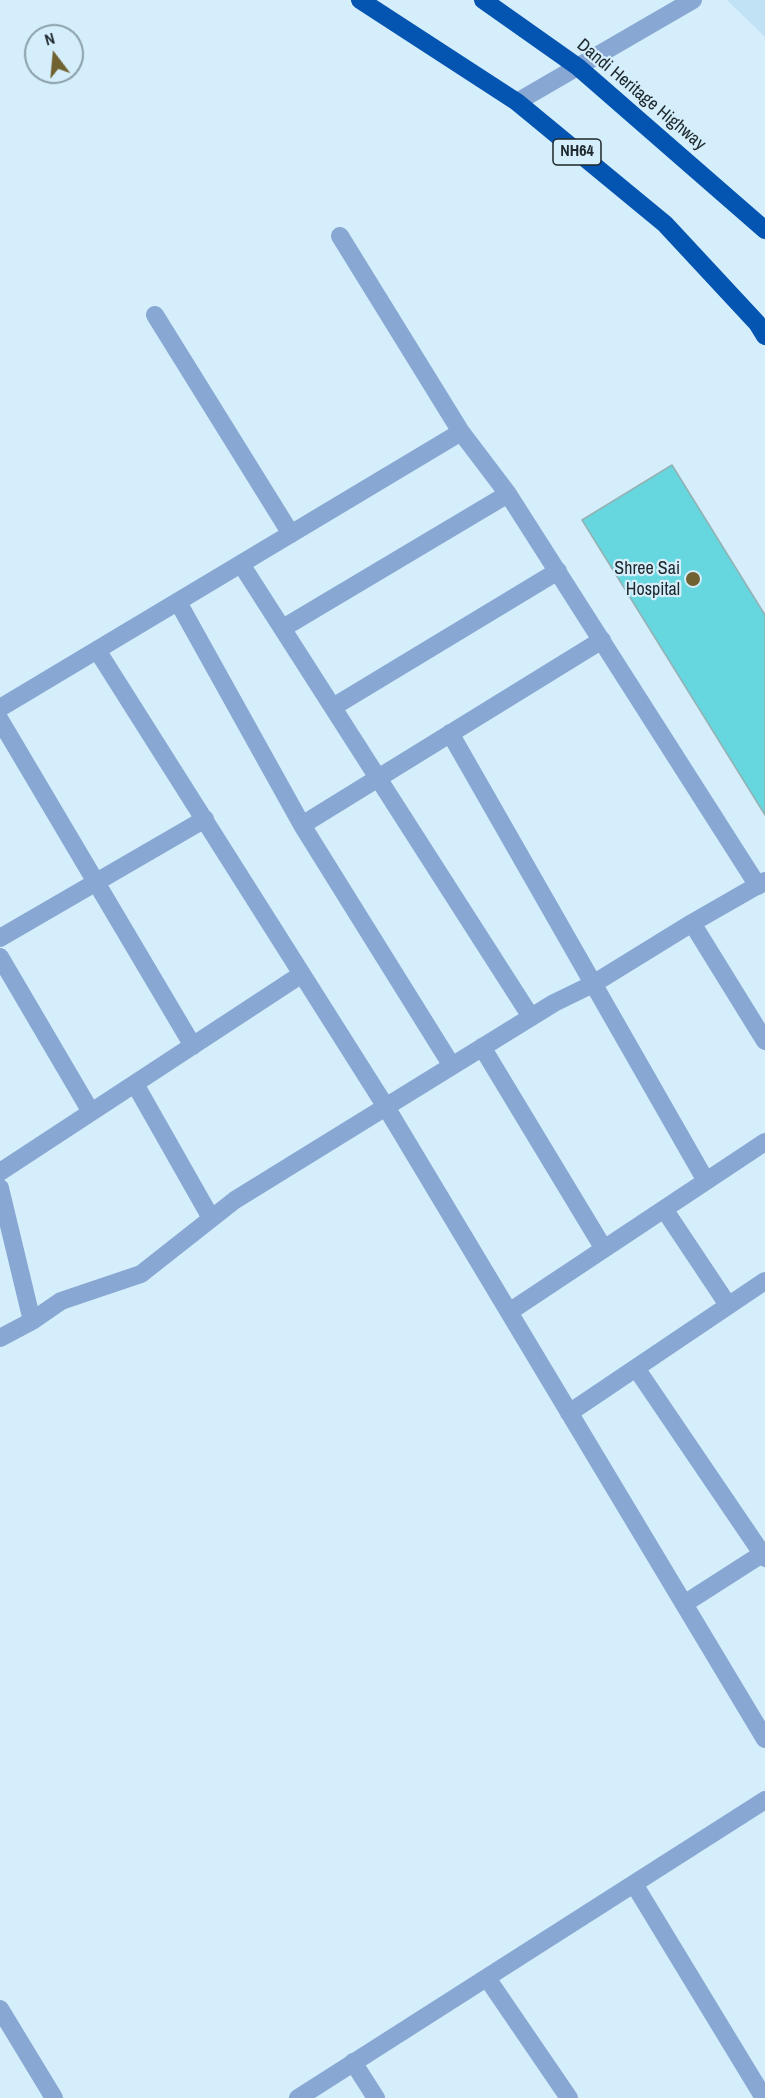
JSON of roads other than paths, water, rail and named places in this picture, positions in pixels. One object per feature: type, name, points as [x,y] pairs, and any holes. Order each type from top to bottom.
[{"type":"highway","name":"NH64","points":[[360,0],[517,102],[665,224],[757,323],[765,336]]},
{"type":"highway","name":"Dandi Heritage Highway","points":[[483,0],[578,67],[765,230]]},
{"type":"street","points":[[517,102],[693,0]]},
{"type":"street","points":[[0,1338],[32,1321],[62,1300],[141,1274],[235,1200],[554,1003],[593,984],[761,883],[508,494],[461,432],[340,236]]},
{"type":"street","points":[[154,315],[291,534]]},
{"type":"street","points":[[0,708],[461,432]]},
{"type":"street","points":[[283,628],[508,494]]},
{"type":"street","points":[[241,564],[531,1017]]},
{"type":"street","points":[[333,707],[558,571]]},
{"type":"street","points":[[178,602],[302,825],[452,1066]]},
{"type":"street","points":[[302,825],[602,640]]},
{"type":"street","points":[[97,650],[386,1107],[765,1739]]},
{"type":"street","points":[[0,720],[193,1046]]},
{"type":"street","points":[[450,733],[706,1181]]},
{"type":"street","points":[[0,938],[205,819]]},
{"type":"street","points":[[692,923],[765,1041]]},
{"type":"street","points":[[0,957],[91,1112]]},
{"type":"street","points":[[0,1172],[302,974]]},
{"type":"street","points":[[482,1047],[604,1249]]},
{"type":"street","points":[[135,1084],[211,1218]]},
{"type":"street","points":[[509,1311],[765,1142]]},
{"type":"street","points":[[0,1188],[32,1321]]},
{"type":"street","points":[[664,1209],[728,1305]]},
{"type":"street","points":[[570,1413],[765,1281]]},
{"type":"street","points":[[636,1368],[764,1555],[684,1604]]},
{"type":"street","points":[[298,2098],[765,1800]]},
{"type":"street","points":[[634,1884],[764,2098]]},
{"type":"street","points":[[487,1978],[569,2098]]},
{"type":"street","points":[[0,2009],[54,2098]]},
{"type":"street","points":[[353,2062],[376,2098]]},
{"type":"place","name":"Shree Sai Hospital","points":[[693,579]]}]
